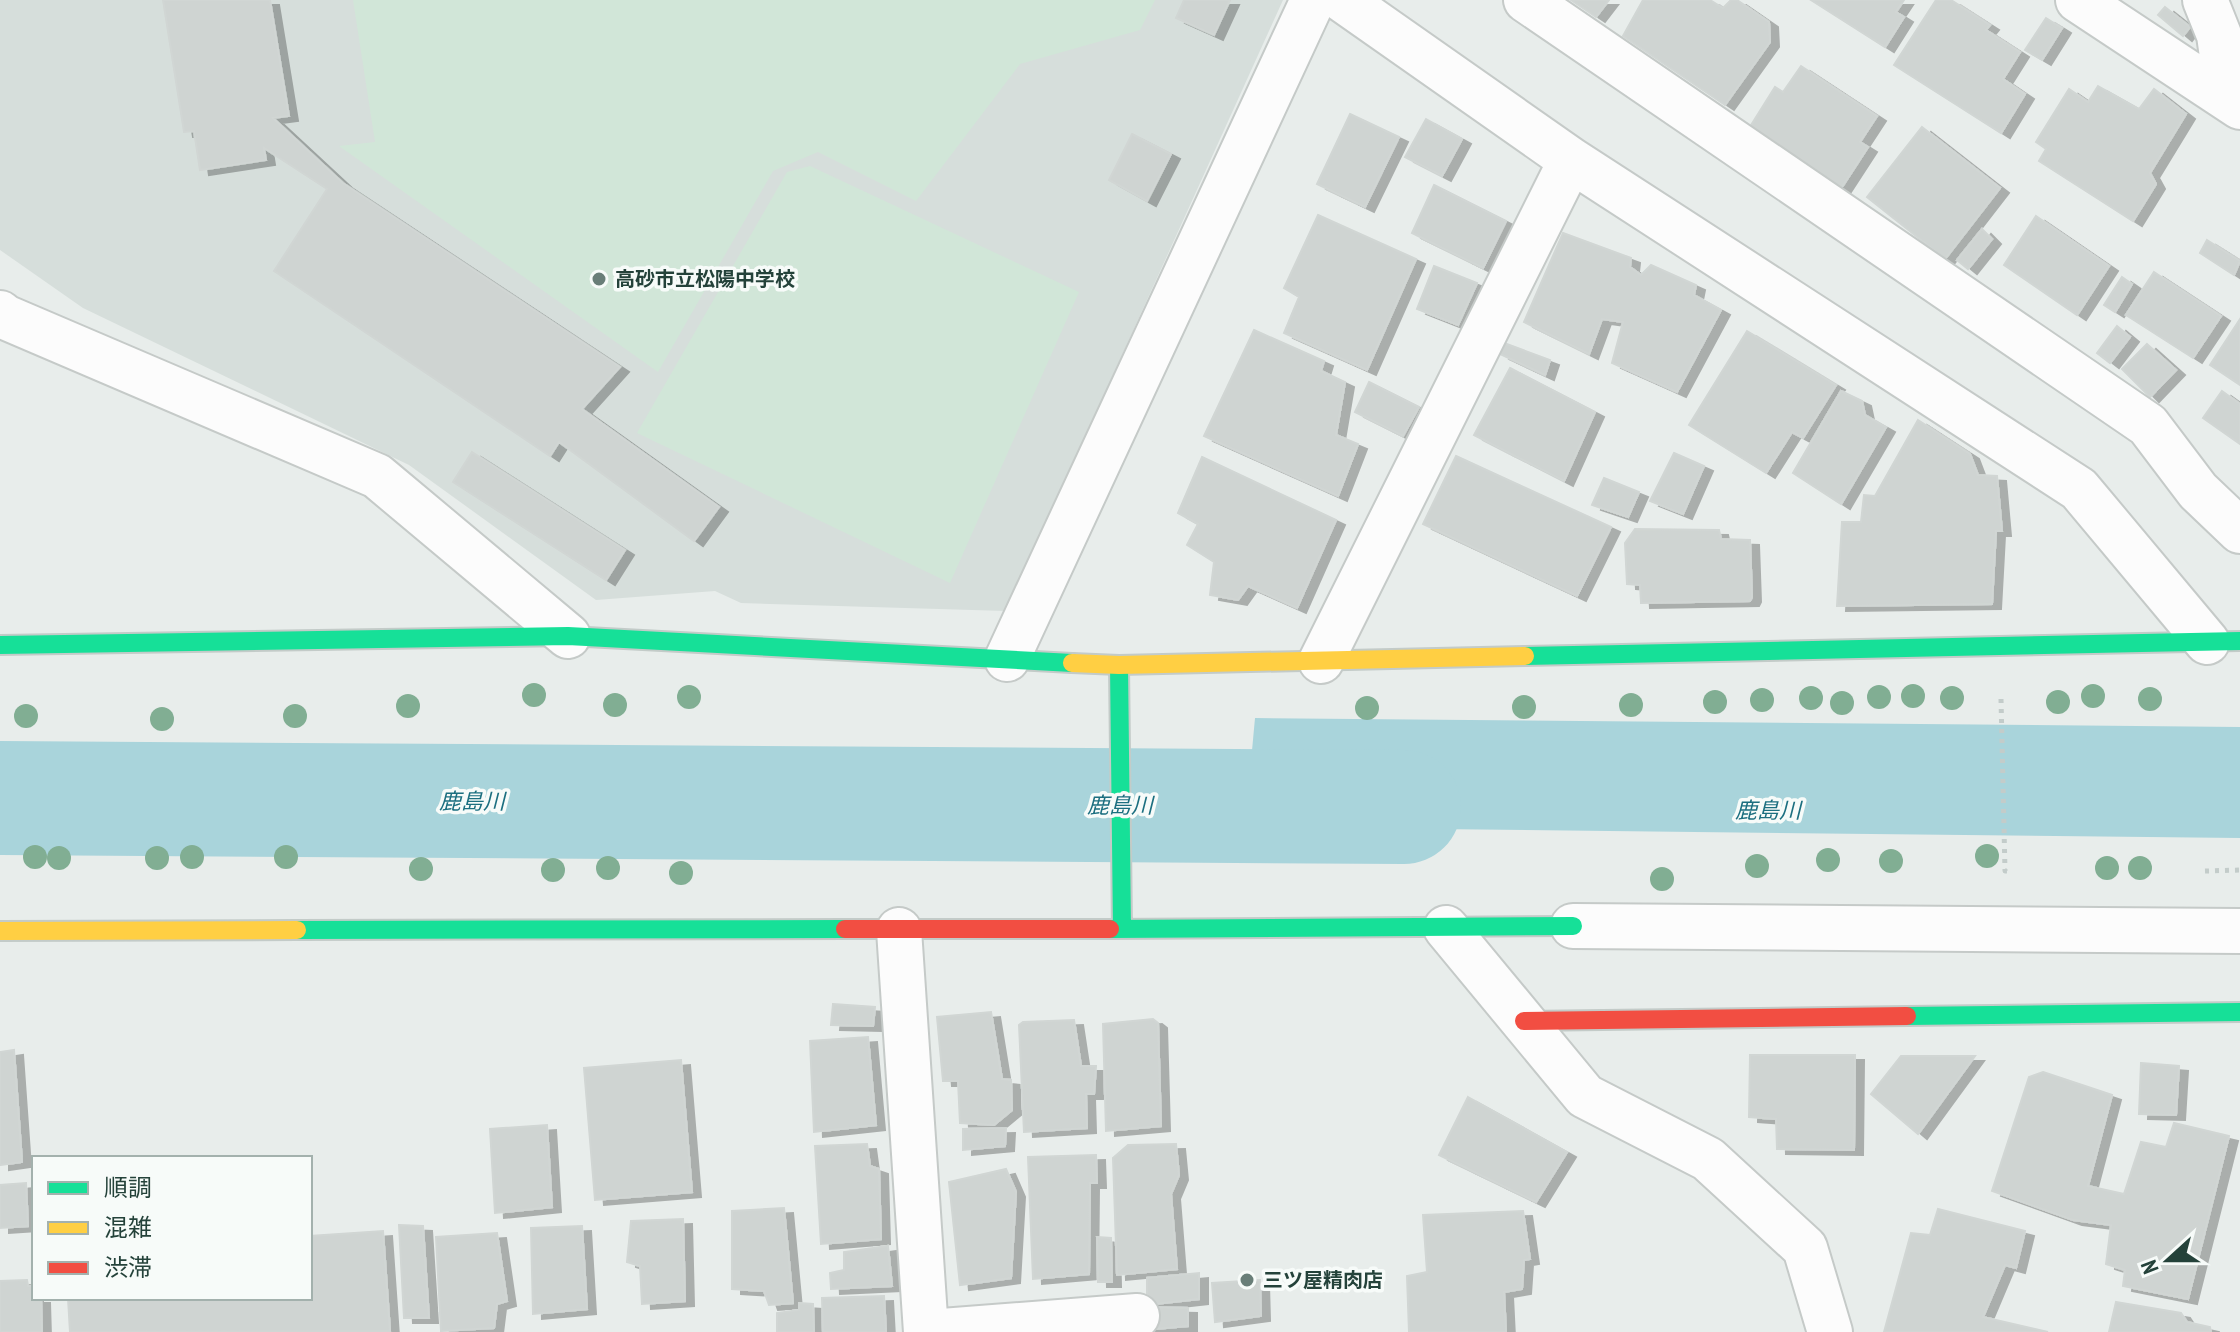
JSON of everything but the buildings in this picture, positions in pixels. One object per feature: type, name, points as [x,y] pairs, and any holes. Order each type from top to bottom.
[{"type":"street","points":[[1007,659],[1313,0]]},
{"type":"street","points":[[1343,0],[1571,160],[2079,489],[2224,642]]},
{"type":"street","points":[[1526,0],[2148,425],[2198,491],[2240,531]]},
{"type":"street","points":[[2078,0],[2234,103]]},
{"type":"street","points":[[2205,0],[2219,35],[2234,103]]},
{"type":"street","points":[[1321,661],[1571,160]]},
{"type":"street","points":[[0,313],[377,476],[568,636]]},
{"type":"street","points":[[0,645],[568,636],[1119,665],[2224,642]]},
{"type":"street","points":[[1119,665],[1122,929]]},
{"type":"street","points":[[0,931],[1573,926],[2240,931]]},
{"type":"street","points":[[1446,928],[1585,1096],[1708,1159],[1805,1248],[1830,1332]]},
{"type":"street","points":[[899,930],[928,1332],[1137,1316]]},
{"type":"street","points":[[1524,1021],[2240,1012]]},
{"type":"path","points":[[2000,647],[2005,871]]},
{"type":"shaded area","name":"高砂市立松陽中学校","points":[[0,0],[1283,0],[1006,611],[741,603],[715,591],[596,600],[409,465],[83,308],[0,250]]},
{"type":"green space","points":[[353,0],[1155,0],[1140,30],[1020,64],[916,201],[818,152],[773,171],[658,372],[339,146],[375,142]]},
{"type":"green space","points":[[810,166],[1079,292],[950,583],[637,433],[787,172]]},
{"type":"water","points":[[1255,718],[2240,727],[2240,838],[1245,827]]},
{"type":"waterway","name":"鹿島川","points":[[0,798],[1404,807]]},
{"type":"traffic: fast","points":[[0,645],[568,636],[1072,663]]},
{"type":"traffic: fast","points":[[1525,656],[2240,641]]},
{"type":"traffic: fast","points":[[1119,665],[1122,929]]},
{"type":"traffic: fast","points":[[1110,929],[1573,926]]},
{"type":"traffic: fast","points":[[297,930],[845,929]]},
{"type":"traffic: fast","points":[[1907,1016],[2240,1012]]},
{"type":"traffic: slow","points":[[1072,663],[1119,665],[1525,656]]},
{"type":"traffic: slow","points":[[0,931],[297,930]]},
{"type":"traffic: jam","points":[[845,929],[1110,929]]},
{"type":"traffic: jam","points":[[1524,1021],[1907,1016]]},
{"type":"place","name":"高砂市立松陽中学校","points":[[599,279]]},
{"type":"place","name":"三ツ屋精肉店","points":[[1247,1280]]}]
